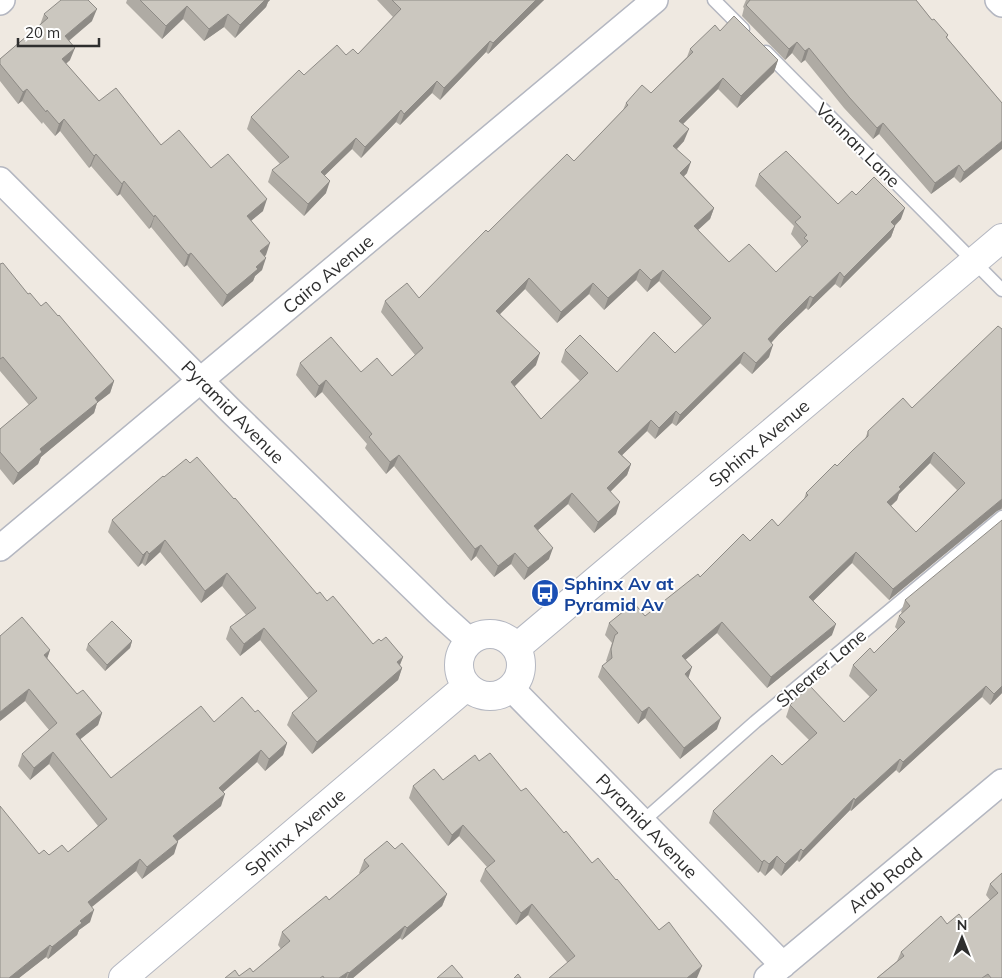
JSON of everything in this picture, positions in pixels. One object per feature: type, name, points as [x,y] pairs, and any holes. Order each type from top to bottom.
[{"type":"street","name":"Cairo Avenue","points":[[0,548],[655,0]]},
{"type":"street","points":[[998,0],[1002,4]]},
{"type":"street","name":"Pyramid Avenue","points":[[0,180],[200,380],[470,641]]},
{"type":"street","name":"Sphinx Avenue","points":[[516,648],[1002,238]]},
{"type":"street","points":[[489,633],[500,635],[509,640],[516,648],[521,658],[521,669],[518,679],[511,688],[494,696],[475,692],[467,686],[461,678],[459,658],[463,649],[470,641],[489,633]]},
{"type":"street","name":"Sphinx Avenue","points":[[122,978],[467,686]]},
{"type":"street","name":"Pyramid Avenue","points":[[511,688],[642,822],[775,971]]},
{"type":"street","name":"Arab Road","points":[[775,971],[1002,782]]},
{"type":"lane","name":"Vannan Lane","points":[[714,0],[1002,290]]},
{"type":"lane","name":"Shearer Lane","points":[[642,822],[755,722],[1002,517]]},
{"type":"building","points":[[61,0],[88,0],[97,9],[65,36],[75,48],[62,59],[99,101],[116,88],[161,145],[179,130],[211,168],[228,154],[267,199],[247,216],[270,243],[260,251],[266,258],[256,267],[258,269],[227,295],[191,253],[188,255],[124,181],[122,184],[96,154],[94,156],[64,119],[59,124],[27,89],[23,92],[0,64],[0,59],[48,18],[44,14]]},
{"type":"building","points":[[140,0],[265,0],[240,25],[228,14],[209,29],[187,6],[166,26]]},
{"type":"building","points":[[392,0],[536,0],[493,43],[490,41],[444,88],[437,81],[404,114],[401,110],[365,147],[356,138],[321,172],[330,181],[308,204],[272,170],[289,157],[251,117],[299,70],[304,75],[337,45],[346,55],[353,49],[358,54],[401,9]]},
{"type":"building","points":[[750,0],[916,0],[932,20],[934,19],[948,35],[946,37],[1002,103],[1002,141],[964,172],[959,165],[935,183],[883,123],[877,128],[809,48],[805,51],[797,42],[789,49],[746,5]]},
{"type":"building","points":[[734,16],[778,60],[741,96],[723,78],[679,121],[689,129],[673,146],[691,162],[680,173],[714,208],[694,226],[729,262],[749,244],[776,272],[808,241],[804,238],[807,235],[795,222],[801,217],[759,174],[786,151],[838,204],[852,191],[856,195],[874,177],[905,208],[891,222],[895,226],[844,277],[840,272],[813,298],[810,296],[783,323],[768,339],[773,345],[756,363],[744,352],[680,415],[676,411],[659,428],[651,420],[618,452],[631,464],[607,488],[620,502],[598,522],[572,493],[534,526],[553,548],[528,568],[515,553],[498,566],[481,545],[475,549],[399,455],[390,462],[369,437],[372,434],[326,380],[319,386],[300,363],[331,337],[361,372],[377,358],[392,376],[423,348],[385,301],[407,283],[419,298],[486,230],[488,232],[567,154],[574,161],[628,105],[626,103],[642,85],[651,93],[693,52],[690,49],[715,25],[720,31]],"holes":[[[640,269],[651,280],[663,270],[711,318],[675,353],[654,332],[617,372],[580,335],[565,350],[588,373],[541,419],[511,382],[540,353],[496,311],[529,278],[561,312],[593,283],[608,298]]]},
{"type":"building","points":[[3,263],[28,294],[30,293],[41,306],[46,302],[59,315],[114,381],[95,398],[98,402],[40,449],[42,452],[18,473],[0,452],[0,429],[37,398],[3,357],[0,359],[0,264]]},
{"type":"building","points":[[998,326],[1002,329],[1002,499],[893,589],[856,552],[809,597],[836,624],[771,677],[722,622],[682,656],[692,667],[685,674],[721,718],[684,748],[649,707],[642,712],[602,666],[612,658],[611,649],[615,635],[618,633],[609,623],[634,603],[645,616],[698,574],[700,577],[743,534],[750,541],[772,519],[778,526],[808,495],[806,493],[835,464],[837,466],[868,436],[868,431],[903,398],[912,408]],"holes":[[[934,452],[965,483],[916,532],[887,502],[901,489],[899,487]]]},
{"type":"building","points":[[197,457],[235,498],[317,594],[320,592],[327,601],[333,596],[373,644],[379,639],[381,641],[386,637],[403,657],[397,662],[402,668],[317,742],[292,713],[317,691],[264,628],[244,644],[230,627],[256,608],[227,573],[205,591],[165,540],[149,554],[147,551],[143,555],[112,520],[163,476],[186,459],[190,463]]},
{"type":"building","points":[[1002,520],[1002,686],[994,694],[986,686],[903,762],[900,759],[855,800],[854,798],[803,851],[801,849],[785,864],[777,856],[769,864],[764,860],[762,862],[713,811],[772,755],[782,765],[817,733],[790,705],[810,686],[844,722],[877,690],[853,665],[870,648],[874,653],[905,622],[899,616],[910,606],[905,600]]},
{"type":"building","points":[[22,617],[50,650],[44,655],[77,694],[83,690],[102,713],[76,734],[111,778],[201,706],[214,722],[242,697],[255,712],[258,710],[287,743],[269,759],[261,750],[219,788],[225,794],[173,836],[178,842],[147,867],[140,859],[88,902],[94,910],[80,921],[82,923],[52,947],[50,945],[9,978],[0,978],[0,806],[39,854],[44,850],[49,855],[62,845],[68,852],[107,819],[53,752],[34,768],[22,754],[57,723],[29,689],[0,712],[0,636]]},
{"type":"building","points":[[112,621],[132,641],[107,665],[88,644]]},
{"type":"building","points":[[490,753],[521,791],[526,788],[564,833],[566,831],[592,863],[598,858],[659,930],[669,922],[702,966],[687,978],[549,978],[575,956],[532,904],[521,913],[485,869],[495,861],[463,825],[452,835],[413,786],[434,769],[443,780],[475,755],[479,761]]},
{"type":"building","points":[[387,841],[395,849],[402,843],[447,894],[407,928],[405,926],[349,973],[339,978],[324,978],[323,976],[320,978],[225,978],[235,970],[239,976],[250,968],[253,972],[290,941],[282,932],[326,896],[329,900],[369,866],[364,860]]},
{"type":"building","points":[[1002,873],[1002,978],[991,978],[988,974],[982,978],[877,978],[904,956],[901,952],[941,916],[947,924],[959,914],[965,922],[998,893],[990,884]]},
{"type":"building","points":[[452,965],[463,978],[437,978]]},
{"type":"place","name":"Sphinx Av at Pyramid Av","points":[[545,593]]}]
